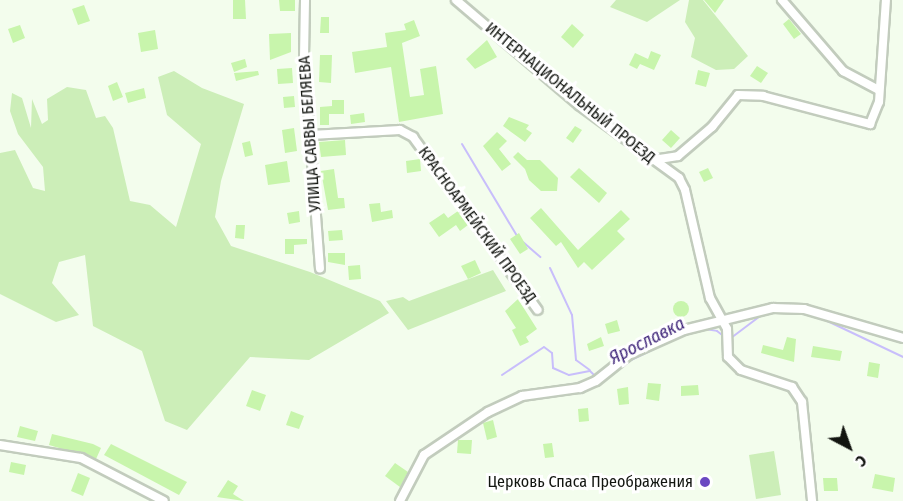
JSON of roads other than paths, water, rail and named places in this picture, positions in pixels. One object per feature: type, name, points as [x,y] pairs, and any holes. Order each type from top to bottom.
[{"type":"street","name":"УЛИЦА САВВЫ БЕЛЯЕВА","points":[[305,0],[304,56],[320,268]]},
{"type":"street","name":"ИНТЕРНАЦИОНАЛЬНЫЙ ПРОЕЗД","points":[[456,0],[579,105],[679,178],[685,190],[710,298],[724,322],[728,339],[728,357],[741,370],[792,387],[802,402],[812,501]]},
{"type":"street","points":[[782,0],[843,71],[879,90]]},
{"type":"street","points":[[652,160],[678,156],[712,127],[738,95],[763,96],[870,124],[876,116],[886,0]]},
{"type":"street","name":"КРАСНОАРМЕЙСКИЙ ПРОЕЗД","points":[[310,135],[400,130],[413,137],[538,310]]},
{"type":"street","points":[[400,501],[424,455],[488,412],[522,396],[580,388],[596,381],[630,354],[684,330],[724,322],[773,308],[804,309],[903,338]]},
{"type":"street","points":[[0,446],[81,458],[164,501]]},
{"type":"waterway","points":[[462,144],[517,236]]},
{"type":"waterway","points":[[523,242],[540,257]]},
{"type":"waterway","points":[[550,268],[572,315],[576,360],[590,370]]},
{"type":"waterway","name":"Ярославка","points":[[731,338],[762,315]]},
{"type":"waterway","name":"Ярославка","points":[[821,318],[903,357]]},
{"type":"waterway","name":"Ярославка","points":[[705,329],[717,331],[726,338]]},
{"type":"waterway","name":"Ярославка","points":[[600,381],[629,361],[677,338]]},
{"type":"waterway","name":"Ярославка","points":[[502,375],[544,347],[552,353],[553,368],[569,375],[590,371],[596,377]]},
{"type":"place","name":"Церковь Спаса Преображения","points":[[705,482]]}]
